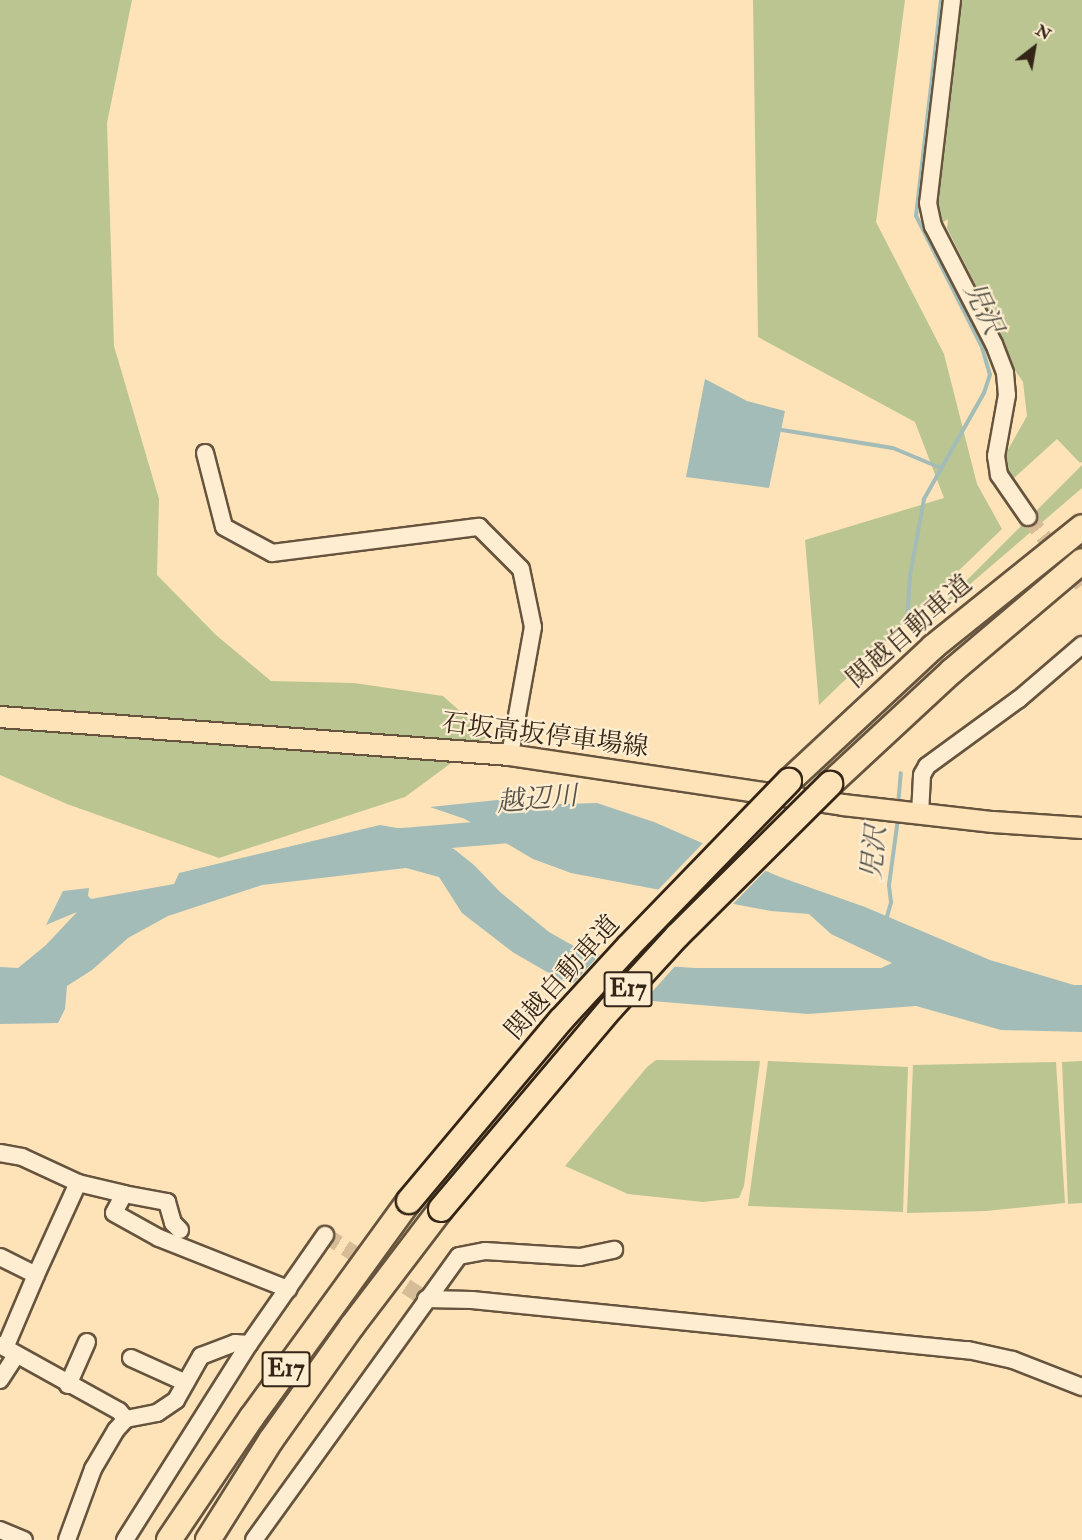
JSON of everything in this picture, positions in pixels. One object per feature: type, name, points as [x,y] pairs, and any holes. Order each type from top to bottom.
[{"type":"highway","points":[[933,647],[1082,514]]},
{"type":"highway","name":"関越自動車道","points":[[168,1540],[252,1417],[409,1201],[584,996],[742,827],[789,781],[933,647],[1082,526]]},
{"type":"highway","name":"E17","points":[[208,1540],[278,1430],[352,1326],[441,1209],[611,1008],[677,936],[853,761],[952,671],[1082,561]]},
{"type":"highway","points":[[853,761],[940,702],[1082,581]]},
{"type":"main road","name":"石坂高坂停車場線","points":[[0,717],[510,754],[887,810],[1081,828]]},
{"type":"street","points":[[952,0],[928,203],[933,226],[994,344],[1005,373],[1007,395],[996,456],[999,475],[1017,505],[1028,517]]},
{"type":"street","points":[[205,453],[224,527],[272,553],[479,527],[488,535],[521,569],[533,627],[510,754]]},
{"type":"street","points":[[914,813],[922,775],[927,766],[1019,699],[1082,645]]},
{"type":"street","points":[[0,1153],[22,1157],[78,1183],[167,1202],[173,1223],[180,1230]]},
{"type":"street","points":[[0,1380],[7,1349],[36,1275],[78,1183]]},
{"type":"street","points":[[124,1194],[114,1213],[159,1238],[288,1289]]},
{"type":"street","points":[[125,1540],[249,1344],[325,1235]]},
{"type":"street","points":[[254,1540],[459,1256],[485,1251],[580,1257],[614,1250]]},
{"type":"street","points":[[0,1257],[36,1275]]},
{"type":"street","points":[[426,1299],[472,1300],[968,1350],[1014,1360],[1082,1387]]},
{"type":"street","points":[[68,1385],[87,1342]]},
{"type":"street","points":[[67,1540],[93,1468],[116,1430],[126,1419],[157,1413],[168,1407],[176,1400],[201,1356],[235,1343],[249,1344]]},
{"type":"street","points":[[7,1349],[68,1385],[119,1411],[126,1419]]},
{"type":"street","points":[[131,1358],[186,1383]]},
{"type":"street","points":[[0,1530],[24,1540]]},
{"type":"green space","points":[[0,0],[132,0],[107,123],[114,346],[159,499],[157,575],[216,635],[271,681],[354,683],[443,696],[488,736],[405,797],[219,858],[67,804],[0,775]]},
{"type":"green space","points":[[753,0],[905,0],[876,222],[944,354],[977,484],[1002,529],[819,705],[805,540],[944,498],[915,422],[758,337]]},
{"type":"green space","points":[[959,0],[1082,0],[1082,462],[1080,463],[1057,439],[1012,480],[1012,485],[1001,462],[1027,416],[1023,382],[1008,360],[982,306],[984,302],[947,228],[948,219],[939,225],[935,206]]},
{"type":"green space","points":[[1082,465],[1082,488],[919,628]]},
{"type":"green space","points":[[656,1060],[760,1061],[744,1186],[739,1198],[703,1202],[628,1194],[565,1166],[647,1067]]},
{"type":"green space","points":[[768,1061],[908,1067],[903,1212],[748,1206]]},
{"type":"green space","points":[[1082,1061],[1082,1203],[1068,1204],[1062,1062]]},
{"type":"green space","points":[[1056,1062],[1065,1203],[986,1211],[907,1213],[913,1065]]},
{"type":"water","points":[[705,379],[747,401],[785,411],[769,488],[686,477]]},
{"type":"water","points":[[497,800],[526,805],[597,803],[654,822],[780,877],[865,907],[990,960],[1074,985],[1082,985],[1082,1032],[1001,1030],[916,1006],[808,1014],[652,1001],[561,980],[514,953],[462,913],[439,877],[406,868],[262,885],[168,916],[128,938],[92,970],[67,986],[65,1009],[58,1023],[0,1024],[0,967],[18,968],[46,945],[77,912],[46,925],[63,891],[89,888],[88,896],[91,899],[174,884],[179,873],[380,825],[403,829],[454,849],[474,865],[500,892],[549,932],[579,949],[635,964],[695,968],[881,968],[892,963],[831,934],[809,914],[771,911],[571,873],[533,859],[465,819],[430,807]]},
{"type":"pier","points":[[705,841],[768,868],[730,907],[656,892]]},
{"type":"pier","points":[[602,952],[635,961],[677,964],[643,1002],[571,986]]},
{"type":"waterway","name":"児沢","points":[[907,622],[910,576],[924,499],[984,393],[990,375],[982,347],[916,216],[941,0]]},
{"type":"waterway","points":[[782,430],[893,448],[941,468]]},
{"type":"waterway","name":"児沢","points":[[898,805],[901,773]]},
{"type":"waterway","name":"児沢","points":[[886,920],[891,902],[889,885],[898,818]]},
{"type":"waterway","name":"越辺川","points":[[391,841],[521,830]]},
{"type":"tunnel","points":[[1028,517],[1082,585]]},
{"type":"tunnel","points":[[325,1235],[426,1299]]}]
